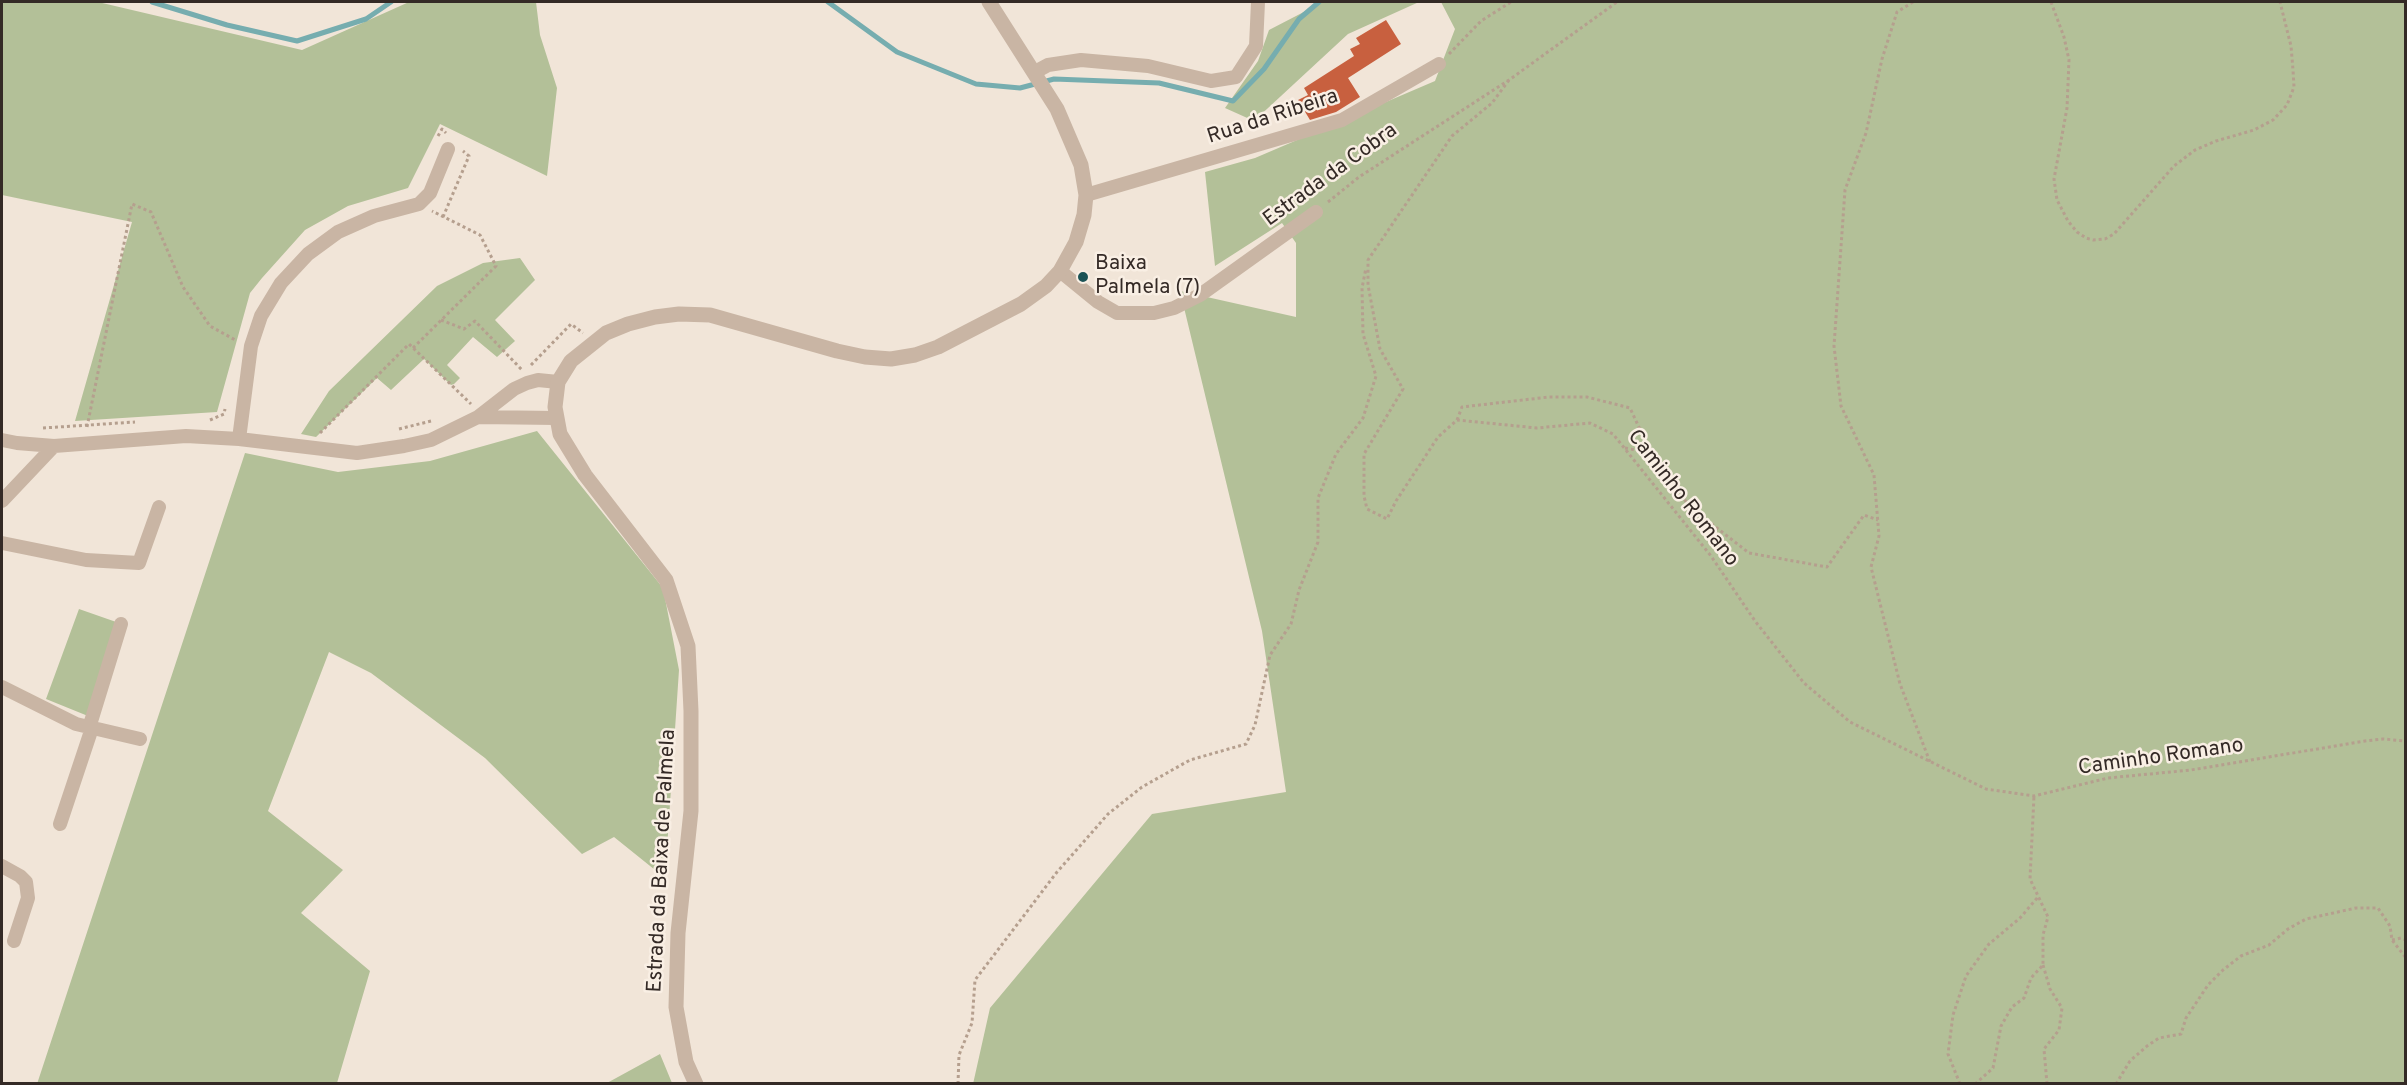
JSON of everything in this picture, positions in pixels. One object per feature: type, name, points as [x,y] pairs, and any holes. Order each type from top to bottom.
[{"type":"street","points":[[2,440],[17,444],[54,446],[158,436],[239,439],[357,453],[404,447],[431,440],[480,416],[514,389],[527,383],[538,380],[558,382],[571,361],[606,333],[628,324],[679,314],[710,315],[865,357],[891,359],[915,355],[938,347],[1021,304],[1046,286],[1060,271],[1076,242],[1084,215],[1086,195],[1081,165],[1057,109],[989,2]]},
{"type":"street","points":[[1035,72],[1048,65],[1081,60],[1148,66],[1211,81],[1236,77],[1256,46],[1258,2]]},
{"type":"street","name":"Rua da Ribeira","points":[[1086,195],[1342,120],[1439,64]]},
{"type":"street","points":[[239,439],[251,346],[261,316],[281,283],[308,254],[338,232],[374,216],[419,204],[430,193],[448,149]]},
{"type":"street","name":"Estrada da Cobra","points":[[1060,271],[1098,303],[1117,313],[1154,313],[1174,308],[1200,296],[1316,212]]},
{"type":"street","name":"Estrada da Baixa de Palmela","points":[[558,382],[556,418],[560,434],[571,454],[666,580],[688,646],[691,711],[691,811],[678,933],[676,1007],[686,1062],[696,1083]]},
{"type":"street","points":[[480,416],[556,418]]},
{"type":"street","points":[[2,501],[54,446]]},
{"type":"street","points":[[2,543],[86,560],[139,563],[159,507]]},
{"type":"street","points":[[60,824],[121,624]]},
{"type":"street","points":[[2,687],[55,715],[90,728],[140,740]]},
{"type":"street","points":[[2,866],[26,882],[28,898],[14,941]]},
{"type":"path","points":[[1439,64],[1481,21],[1511,2]]},
{"type":"path","name":"Estrada da Cobra","points":[[1316,212],[1359,177],[1509,80],[1617,2]]},
{"type":"path","points":[[1913,2],[1897,12],[1882,59],[1866,133],[1845,190],[1834,346],[1841,406],[1875,475],[1879,536],[1871,567],[1900,684],[1930,762]]},
{"type":"path","points":[[2051,2],[2070,60],[2067,108],[2054,179],[2057,200],[2068,221],[2077,232],[2093,240],[2105,239],[2114,234],[2174,166],[2195,150],[2254,130],[2273,120],[2287,105],[2294,87],[2293,70],[2291,46],[2280,2]]},
{"type":"path","points":[[958,1083],[959,1055],[972,1023],[975,980],[1057,872],[1108,814],[1142,787],[1190,760],[1246,744],[1256,725],[1270,655],[1291,624],[1299,590],[1317,542],[1318,498],[1336,454],[1363,418],[1376,376],[1363,334],[1362,288],[1368,260],[1452,136],[1492,102],[1509,80]]},
{"type":"path","points":[[84,443],[132,204],[151,212],[183,287],[210,326],[233,339]]},
{"type":"path","points":[[413,348],[496,266],[480,235],[419,204]]},
{"type":"path","points":[[1368,260],[1368,285],[1380,349],[1403,389],[1364,454],[1364,496],[1367,509],[1387,519],[1401,492],[1438,437],[1457,420],[1462,407],[1539,398],[1587,397],[1630,408],[1651,453],[1690,507],[1749,553],[1827,567],[1864,515],[1878,520]]},
{"type":"path","points":[[441,321],[464,329],[475,321],[524,372],[571,324],[594,341]]},
{"type":"path","points":[[240,343],[242,334]]},
{"type":"path","points":[[327,438],[316,437],[409,344],[480,416]]},
{"type":"path","points":[[202,420],[211,420],[224,414],[227,403]]},
{"type":"path","points":[[391,432],[433,420]]},
{"type":"path","name":"Caminho Romano","points":[[1457,420],[1537,428],[1590,423],[1613,434],[1711,556],[1755,621],[1804,683],[1850,722],[1986,789],[2034,796],[2108,778],[2202,768],[2366,741],[2383,739],[2406,741]]},
{"type":"path","points":[[40,428],[140,422]]},
{"type":"path","points":[[1624,448],[1651,453]]},
{"type":"path","points":[[2034,796],[2030,879],[2048,917],[2043,934],[2043,965],[2050,989],[2062,1008],[2059,1030],[2044,1049],[2047,1083]]},
{"type":"path","points":[[1960,1083],[1948,1054],[1953,1015],[1966,976],[1989,944],[2020,918],[2038,897]]},
{"type":"path","points":[[2116,1083],[2130,1061],[2147,1046],[2159,1038],[2181,1034],[2186,1018],[2208,985],[2223,970],[2241,956],[2269,945],[2288,929],[2306,919],[2356,908],[2378,908],[2390,926],[2392,940],[2406,958]]},
{"type":"path","points":[[2392,940],[2401,938],[2406,940]]},
{"type":"path","points":[[1976,1083],[1993,1068],[2001,1026],[2012,1007],[2024,998],[2031,978],[2043,965]]},
{"type":"green space","points":[[2,2],[98,2],[302,50],[409,2],[536,2],[540,35],[557,88],[547,176],[440,124],[408,188],[348,206],[305,230],[250,293],[217,412],[75,421],[132,222],[2,195]]},
{"type":"green space","points":[[1323,2],[1419,2],[1348,34],[1254,121],[1225,108],[1258,61],[1269,30]]},
{"type":"green space","points":[[1441,2],[2405,2],[2405,1083],[973,1084],[990,1008],[1152,814],[1286,792],[1262,631],[1180,291],[1296,317],[1296,243],[1282,223],[1215,266],[1205,172],[1255,158],[1435,81],[1455,29]]},
{"type":"green space","points":[[520,258],[535,280],[495,320],[515,341],[497,357],[473,337],[447,365],[460,378],[454,384],[451,385],[424,359],[391,390],[377,378],[316,437],[301,434],[329,391],[437,286],[483,263]]},
{"type":"green space","points":[[537,431],[663,588],[679,670],[665,878],[614,837],[582,854],[485,758],[371,673],[329,652],[268,811],[343,870],[301,913],[370,971],[337,1083],[37,1084],[245,453],[338,472],[430,461]]},
{"type":"green space","points":[[79,609],[119,623],[88,716],[46,699]]},
{"type":"green space","points":[[660,1054],[672,1083],[607,1083]]},
{"type":"building","points":[[1386,20],[1401,44],[1348,78],[1360,97],[1336,112],[1310,120],[1298,100],[1308,95],[1304,88],[1354,56],[1350,49],[1360,44],[1356,38]]},
{"type":"waterway","points":[[152,2],[227,25],[297,41],[366,19],[391,2]]},
{"type":"waterway","points":[[828,2],[897,52],[976,84],[1020,88],[1054,79],[1159,83],[1233,101],[1264,69],[1299,19],[1319,2]]},
{"type":"place","name":"Baixa Palmela (7)","points":[[1083,277]]}]
